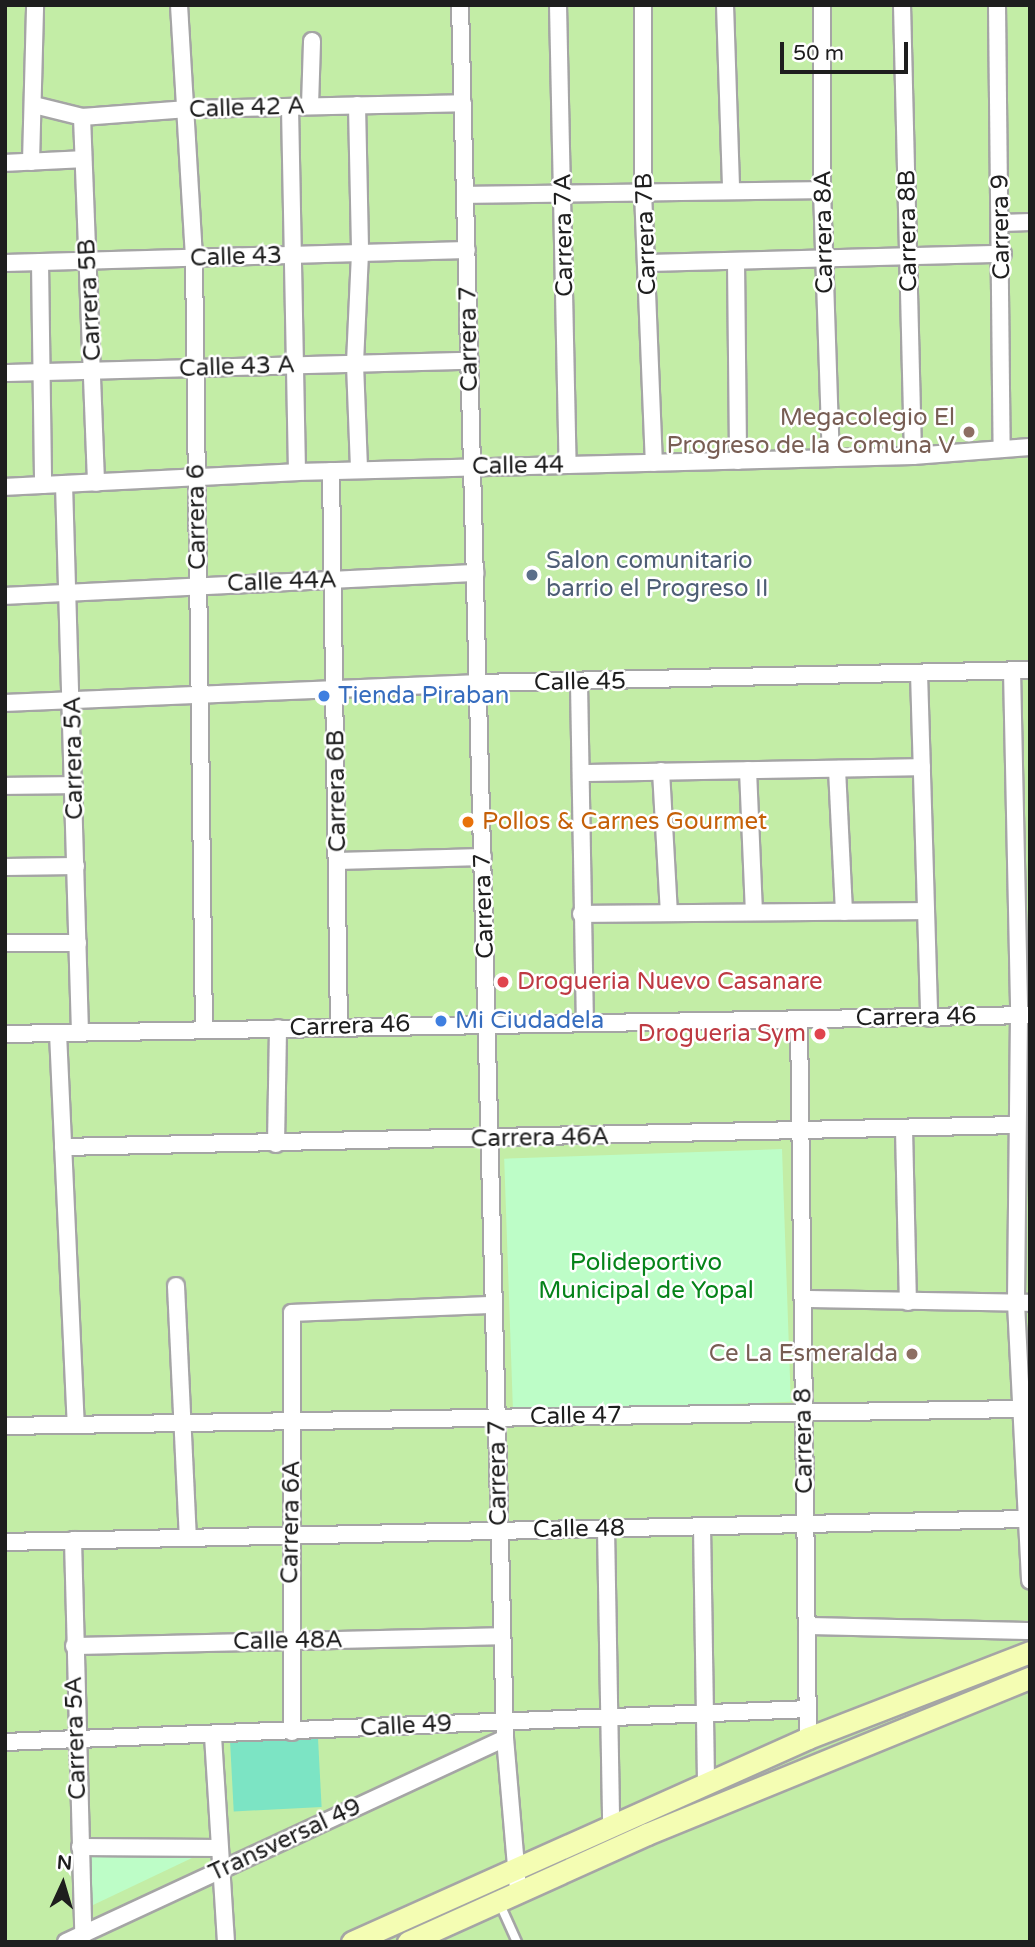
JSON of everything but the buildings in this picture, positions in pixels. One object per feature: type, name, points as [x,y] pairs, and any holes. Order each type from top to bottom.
[{"type":"main road","points":[[352,1942],[808,1738],[1030,1652]]},
{"type":"main road","points":[[408,1942],[518,1890],[1030,1678]]},
{"type":"street","points":[[31,162],[34,5]]},
{"type":"street","name":"Carrera 6","points":[[179,5],[188,109],[194,258],[198,586],[203,693],[204,1030]]},
{"type":"street","name":"Carrera 7","points":[[460,5],[504,1721],[518,1890]]},
{"type":"street","name":"Carrera 7A","points":[[558,5],[568,465]]},
{"type":"street","name":"Carrera 7B","points":[[643,5],[643,192],[648,263],[654,463]]},
{"type":"street","points":[[725,5],[731,190]]},
{"type":"street","name":"Carrera 8A","points":[[822,5],[822,190],[831,458]]},
{"type":"street","name":"Carrera 8B","points":[[902,5],[913,456]]},
{"type":"street","name":"Carrera 9","points":[[997,5],[1003,254],[1002,449]]},
{"type":"street","points":[[310,106],[312,41]]},
{"type":"street","name":"Calle 42 A","points":[[34,105],[82,117],[188,109],[463,103]]},
{"type":"street","points":[[357,105],[360,253],[355,364],[359,470]]},
{"type":"street","points":[[290,107],[295,255],[297,472]]},
{"type":"street","name":"Carrera 5B","points":[[82,117],[94,370],[96,482]]},
{"type":"street","points":[[5,163],[83,159]]},
{"type":"street","points":[[466,195],[822,190]]},
{"type":"street","points":[[1002,223],[1030,222]]},
{"type":"street","name":"Calle 43","points":[[5,263],[467,250]]},
{"type":"street","points":[[648,263],[1003,254]]},
{"type":"street","points":[[736,261],[738,461]]},
{"type":"street","points":[[40,262],[43,485]]},
{"type":"street","name":"Calle 43 A","points":[[5,373],[470,361]]},
{"type":"street","name":"Calle 44","points":[[5,487],[297,472],[913,456],[1030,447]]},
{"type":"street","name":"Carrera 6B","points":[[331,471],[335,580],[339,1027]]},
{"type":"street","name":"Carrera 5A","points":[[64,484],[70,592],[80,1032]]},
{"type":"street","name":"Calle 44A","points":[[5,596],[475,573]]},
{"type":"street","points":[[1012,670],[1022,829],[1025,1015],[1017,1125],[1023,1303],[1021,1409],[1030,1581]]},
{"type":"street","name":"Calle 45","points":[[5,703],[478,683],[579,683],[1030,670]]},
{"type":"street","points":[[919,673],[929,1018]]},
{"type":"street","points":[[579,683],[581,914],[585,1020]]},
{"type":"street","points":[[581,773],[922,767]]},
{"type":"street","points":[[837,769],[844,912]]},
{"type":"street","points":[[748,770],[754,912]]},
{"type":"street","points":[[661,771],[669,913]]},
{"type":"street","points":[[5,786],[74,785]]},
{"type":"street","points":[[337,861],[483,857]]},
{"type":"street","points":[[5,867],[76,866]]},
{"type":"street","points":[[581,914],[926,911]]},
{"type":"street","points":[[5,943],[78,943]]},
{"type":"street","name":"Carrera 46","points":[[5,1034],[585,1020],[1025,1015]]},
{"type":"street","name":"Carrera 8","points":[[799,1019],[808,1738]]},
{"type":"street","points":[[276,1144],[278,1028]]},
{"type":"street","points":[[58,1033],[76,1425]]},
{"type":"street","name":"Carrera 46A","points":[[63,1147],[1017,1125]]},
{"type":"street","points":[[904,1129],[908,1302]]},
{"type":"street","points":[[176,1286],[188,1538]]},
{"type":"street","points":[[803,1298],[1023,1303]]},
{"type":"street","name":"Carrera 6A","points":[[292,1732],[289,1535],[292,1312],[494,1305]]},
{"type":"street","name":"Calle 47","points":[[5,1426],[1021,1409]]},
{"type":"street","name":"Calle 48","points":[[5,1542],[1028,1519]]},
{"type":"street","points":[[702,1526],[706,1783]]},
{"type":"street","points":[[606,1528],[606,1717],[611,1826]]},
{"type":"street","name":"Carrera 5A","points":[[73,1540],[74,1738],[83,1935]]},
{"type":"street","points":[[807,1626],[1030,1631]]},
{"type":"street","name":"Calle 48A","points":[[74,1646],[502,1636]]},
{"type":"street","name":"Calle 49","points":[[5,1742],[213,1736],[807,1709]]},
{"type":"street","points":[[213,1736],[226,1942]]},
{"type":"street","name":"Transversal 49","points":[[66,1942],[505,1738]]},
{"type":"street","points":[[79,1847],[219,1848]]},
{"type":"lane","points":[[498,1900],[517,1942]]},
{"type":"green space","points":[[5,5],[1030,5],[1030,1942],[5,1942]]},
{"type":"green space","name":"Polideportivo Municipal de Yopal","points":[[782,1149],[791,1402],[513,1412],[504,1159]]},
{"type":"green space","points":[[318,1738],[322,1807],[234,1812],[230,1743]]},
{"type":"green space","points":[[213,1848],[91,1906],[89,1850]]},
{"type":"place","name":"Megacolegio El Progreso de la Comuna V","points":[[969,432]]},
{"type":"place","name":"Salon comunitario barrio el Progreso II","points":[[532,575]]},
{"type":"place","name":"Tienda Piraban","points":[[324,696]]},
{"type":"place","name":"Pollos & Carnes Gourmet","points":[[468,822]]},
{"type":"place","name":"Drogueria Nuevo Casanare","points":[[503,982]]},
{"type":"place","name":"Mi Ciudadela","points":[[441,1021]]},
{"type":"place","name":"Drogueria Sym","points":[[820,1034]]},
{"type":"place","name":"Ce La Esmeralda","points":[[912,1354]]}]
